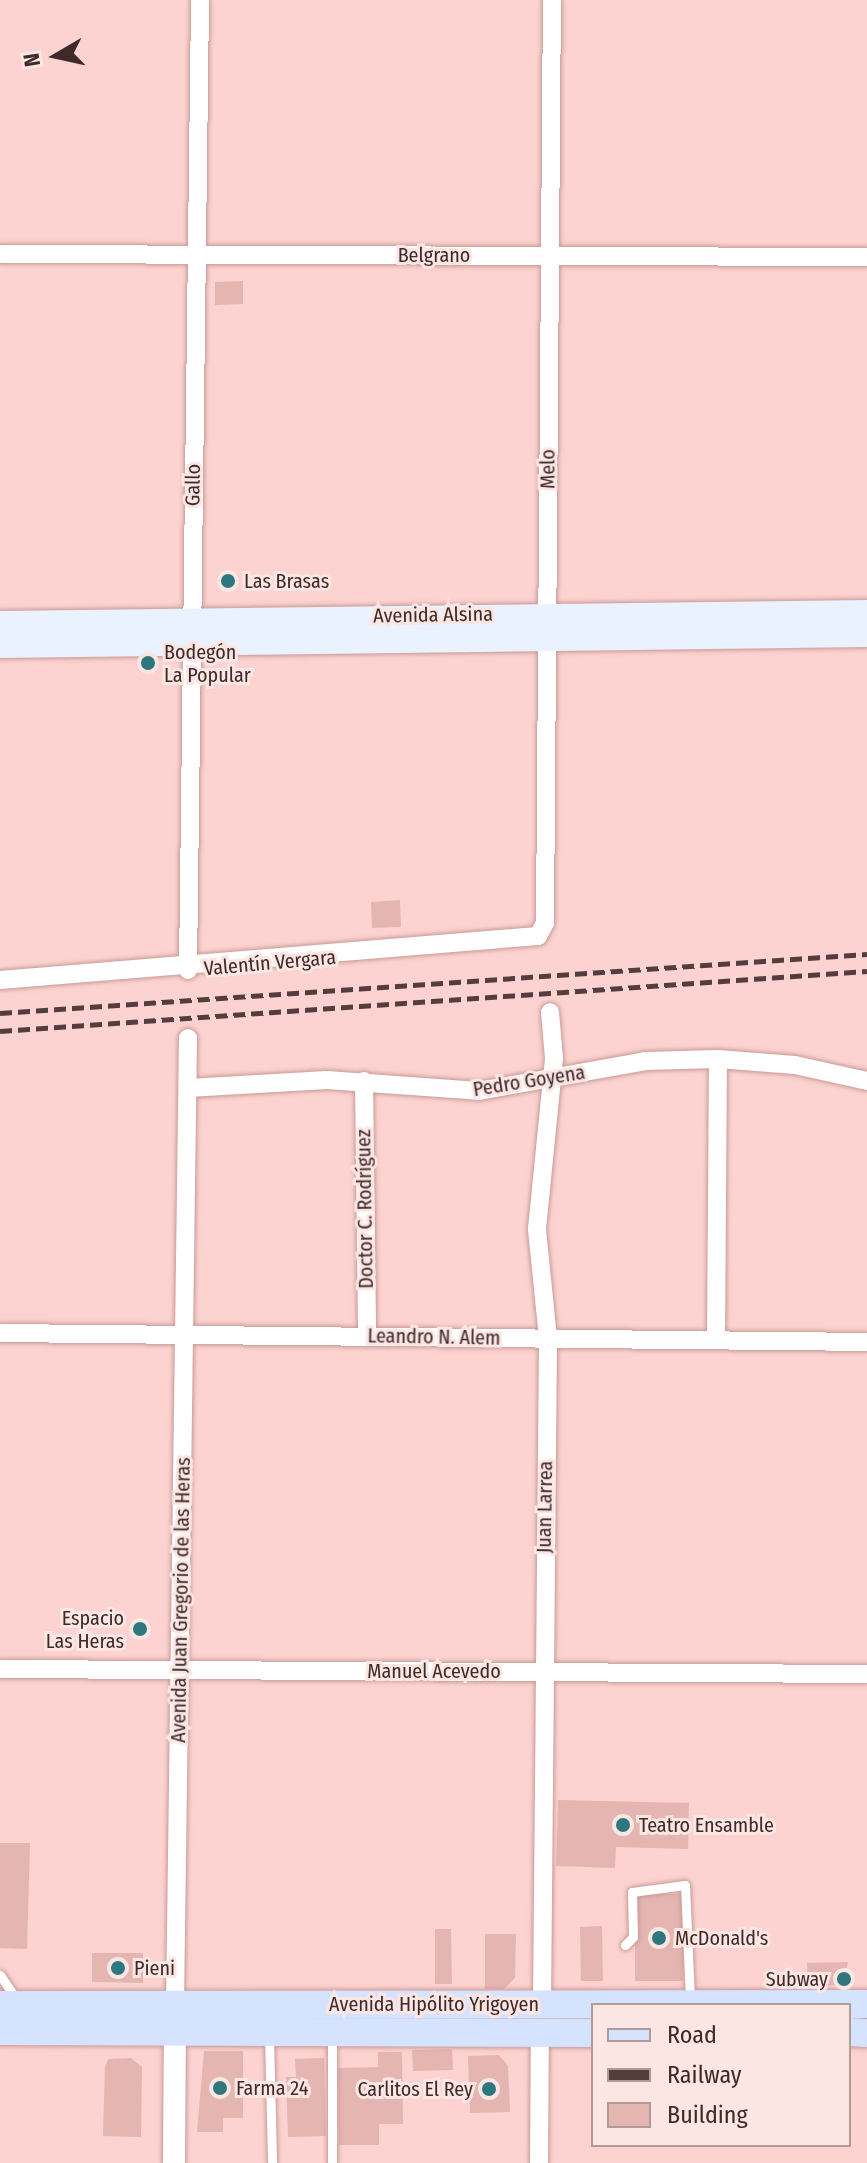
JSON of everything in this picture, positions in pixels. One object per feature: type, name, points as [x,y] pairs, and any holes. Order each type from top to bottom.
[{"type":"main road","name":"Avenida Alsina","points":[[0,623],[192,631],[546,625],[867,612]]},
{"type":"main road","name":"Avenida Alsina","points":[[546,625],[867,635]]},
{"type":"main road","name":"Avenida Alsina","points":[[0,646],[192,631]]},
{"type":"main road","name":"Avenida Hipólito Yrigoyen","points":[[10,2000],[269,2033],[591,2033]]},
{"type":"main road","name":"Avenida Hipólito Yrigoyen","points":[[0,2031],[175,2019],[591,2004]]},
{"type":"street","name":"Gallo","points":[[188,970],[200,0]]},
{"type":"street","name":"Melo","points":[[538,936],[545,923],[552,0]]},
{"type":"street","name":"Belgrano","points":[[0,254],[867,257]]},
{"type":"street","name":"Valentín Vergara","points":[[0,980],[188,970],[538,936]]},
{"type":"street","name":"Juan Larrea","points":[[542,2004],[542,1671],[548,1338],[537,1229],[552,1079],[550,1012]]},
{"type":"street","name":"Avenida Juan Gregorio de las Heras","points":[[174,2163],[188,1038]]},
{"type":"street","name":"Pedro Goyena","points":[[188,1088],[364,1081],[479,1091],[645,1061],[718,1059],[781,1063],[867,1081]]},
{"type":"street","points":[[716,1340],[718,1059]]},
{"type":"street","name":"Doctor C. Rodríguez","points":[[364,1081],[367,1337]]},
{"type":"street","name":"Leandro N. Alem","points":[[0,1333],[867,1342]]},
{"type":"street","name":"Manuel Acevedo","points":[[0,1669],[867,1674]]},
{"type":"street","points":[[539,2163],[540,2034]]},
{"type":"lane","points":[[625,1945],[633,1937],[632,1892],[685,1885],[690,2003]]},
{"type":"lane","points":[[0,1975],[10,2000]]},
{"type":"lane","points":[[269,2033],[272,2163]]},
{"type":"lane","points":[[332,2033],[332,2163]]},
{"type":"building","points":[[243,281],[243,304],[215,305],[215,282]]},
{"type":"building","points":[[400,900],[401,927],[372,928],[371,902]]},
{"type":"building","name":"Teatro Ensamble","points":[[558,1800],[689,1803],[688,1849],[616,1847],[615,1868],[556,1866]]},
{"type":"building","points":[[0,1843],[30,1843],[27,1949],[0,1948]]},
{"type":"building","name":"McDonald's","points":[[635,1894],[684,1894],[683,1981],[635,1981]]},
{"type":"building","points":[[602,1926],[603,1981],[581,1981],[580,1927]]},
{"type":"building","points":[[435,1929],[451,1929],[452,1984],[435,1984]]},
{"type":"building","points":[[485,1934],[516,1934],[515,1978],[504,1989],[485,1989]]},
{"type":"building","name":"Pieni","points":[[92,1953],[143,1953],[143,1983],[92,1982]]},
{"type":"building","points":[[848,1962],[843,1985],[808,1986],[807,1963]]},
{"type":"building","points":[[452,2049],[453,2070],[413,2071],[412,2050]]},
{"type":"building","name":"Farma 24","points":[[204,2051],[243,2051],[243,2118],[223,2118],[223,2132],[197,2132]]},
{"type":"building","points":[[378,2052],[402,2052],[403,2124],[379,2124],[379,2145],[339,2145],[338,2068],[378,2067]]},
{"type":"building","name":"Carlitos El Rey","points":[[499,2055],[508,2066],[510,2112],[470,2113],[468,2056]]},
{"type":"building","points":[[131,2058],[142,2067],[141,2137],[103,2136],[105,2067],[108,2059]]},
{"type":"building","points":[[324,2058],[326,2136],[288,2137],[286,2077],[296,2077],[295,2059]]},
{"type":"railway","points":[[0,1013],[867,954]]},
{"type":"railway","points":[[0,1031],[867,971]]},
{"type":"place","name":"Las Brasas","points":[[228,581]]},
{"type":"place","name":"Bodegón La Popular","points":[[148,663]]},
{"type":"place","name":"Espacio Las Heras","points":[[140,1629]]},
{"type":"place","name":"Teatro Ensamble","points":[[623,1825]]},
{"type":"place","name":"McDonald's","points":[[659,1938]]},
{"type":"place","name":"Pieni","points":[[118,1968]]},
{"type":"place","name":"Subway","points":[[844,1979]]},
{"type":"place","name":"Farma 24","points":[[220,2088]]},
{"type":"place","name":"Carlitos El Rey","points":[[489,2089]]}]
